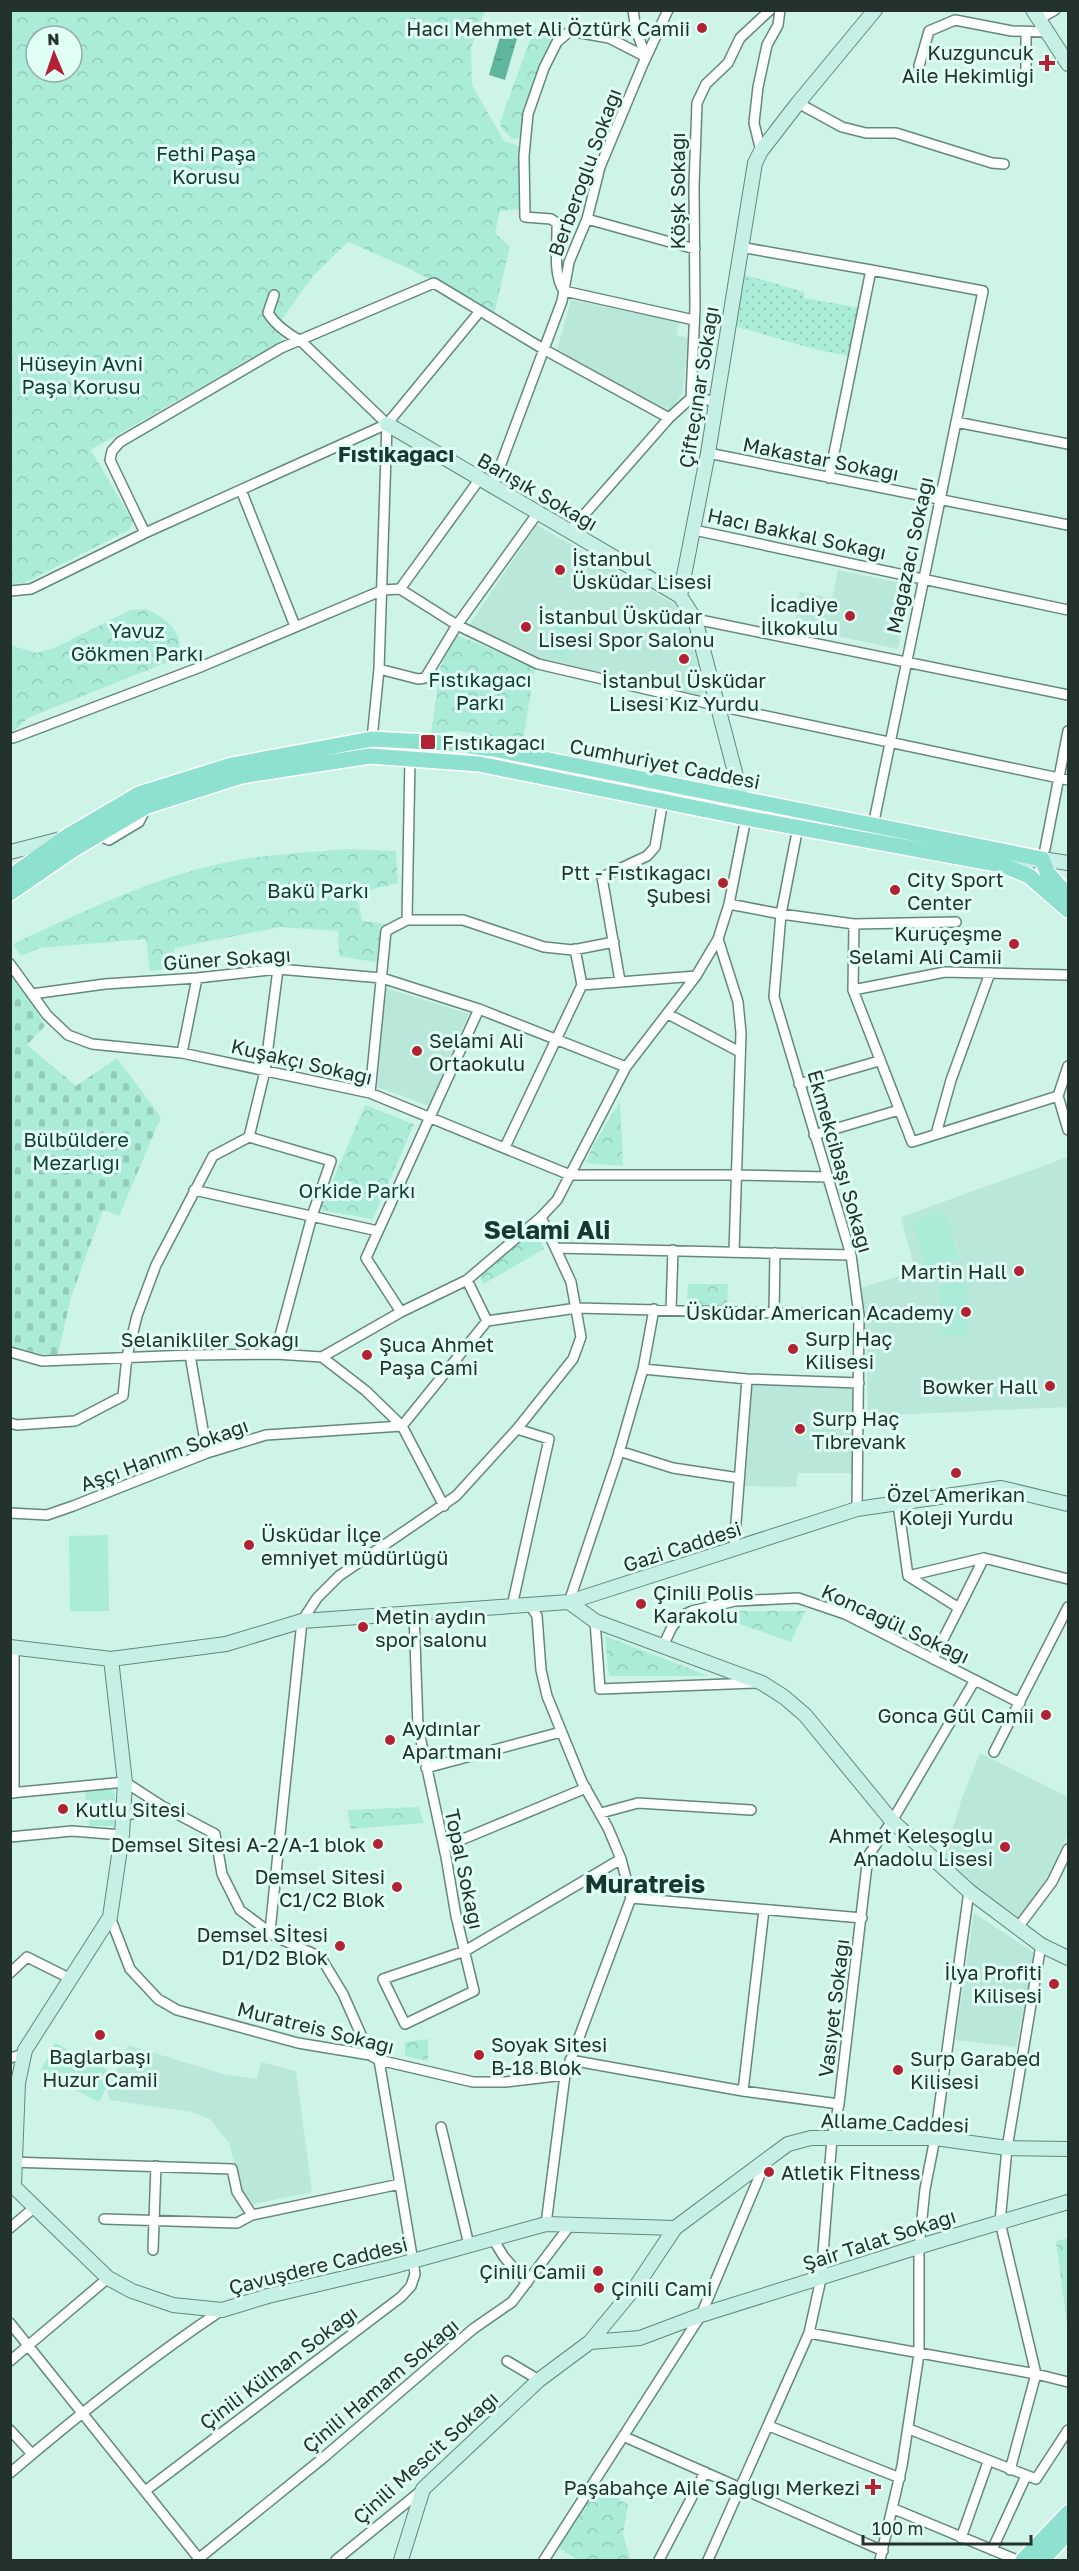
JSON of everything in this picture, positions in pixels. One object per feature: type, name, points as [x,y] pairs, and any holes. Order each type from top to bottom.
[{"type":"main road","name":"Cumhuriyet Caddesi","points":[[10,877],[66,837],[139,794],[232,765],[372,739],[446,743],[493,749],[873,826],[1043,854]]},
{"type":"main road","name":"Cumhuriyet Caddesi","points":[[10,893],[97,835],[147,806],[241,776],[370,756],[479,764],[746,818],[1002,865],[1029,876],[1068,910]]},
{"type":"main road","points":[[1043,854],[1047,872],[1068,896]]},
{"type":"main road","points":[[1023,2560],[1068,2513]]},
{"type":"main road","points":[[1042,2560],[1068,2533]]},
{"type":"street","points":[[633,10],[636,30],[646,57]]},
{"type":"street","name":"Berberoğlu Sokağı","points":[[492,488],[545,350],[564,291],[569,262],[587,219],[600,166],[668,10]]},
{"type":"street","name":"Köşk Sokağı","points":[[691,398],[697,103],[706,84],[728,63],[740,38],[770,10]]},
{"type":"street","points":[[761,150],[754,123],[758,87],[767,45],[778,25],[780,10]]},
{"type":"street","name":"Çifteçınar Sokağı","points":[[680,597],[708,453],[755,163],[761,150],[875,10]]},
{"type":"street","points":[[1055,10],[1036,15],[1068,64]]},
{"type":"street","points":[[919,66],[926,35],[932,28],[955,20],[1012,32],[1047,32]]},
{"type":"street","points":[[646,57],[609,38],[570,31],[557,42],[528,114],[524,156],[525,217],[551,219],[557,222],[557,273],[559,284],[564,291],[694,320]]},
{"type":"street","points":[[1026,32],[1026,75]]},
{"type":"street","points":[[798,104],[842,127],[866,133],[896,133],[993,163],[1004,164]]},
{"type":"street","points":[[587,219],[695,249]]},
{"type":"street","points":[[740,247],[871,270],[829,478]]},
{"type":"street","name":"Mağazacı Sokağı","points":[[871,270],[983,291],[873,826]]},
{"type":"street","points":[[145,533],[111,464],[110,455],[115,446],[281,348],[434,283],[545,350],[669,418]]},
{"type":"street","name":"Barışık Sokağı","points":[[274,295],[268,313],[271,319],[284,332],[301,341],[387,424],[680,597]]},
{"type":"street","points":[[10,591],[32,589],[145,533],[387,424],[480,311]]},
{"type":"street","points":[[569,532],[669,418],[691,398],[715,401]]},
{"type":"street","points":[[956,422],[1068,444]]},
{"type":"street","points":[[372,739],[379,669],[383,590],[387,424]]},
{"type":"street","name":"Makastar Sokağı","points":[[708,453],[1068,525]]},
{"type":"street","points":[[400,589],[479,480]]},
{"type":"street","points":[[241,490],[295,626]]},
{"type":"street","points":[[379,669],[418,679],[425,678],[457,625],[537,514]]},
{"type":"street","name":"Hacı Bakkal Sokağı","points":[[694,530],[1068,610]]},
{"type":"street","points":[[13,738],[198,668],[383,590],[400,589],[457,625],[538,664],[719,706],[1064,779]]},
{"type":"street","points":[[322,1357],[401,1312],[467,1280],[541,1217],[556,1200],[626,1067],[696,976],[718,939],[729,904],[746,818],[696,619],[680,597]]},
{"type":"street","points":[[696,619],[1068,695]]},
{"type":"street","points":[[1043,854],[1064,779],[1068,731]]},
{"type":"street","points":[[407,920],[410,758]]},
{"type":"street","points":[[620,981],[602,877],[647,856],[655,847],[663,801]]},
{"type":"street","name":"Ekmekcibaşı Sokağı","points":[[798,827],[781,915],[774,997],[851,1255],[859,1315],[857,1509]]},
{"type":"street","points":[[10,852],[66,837]]},
{"type":"street","points":[[1002,865],[1043,854],[1068,863]]},
{"type":"street","points":[[729,904],[781,915],[854,924],[956,922]]},
{"type":"street","points":[[370,1093],[386,931],[407,920],[463,920],[544,947],[575,949],[614,942]]},
{"type":"street","points":[[854,924],[853,990],[912,1142],[1058,1096]]},
{"type":"street","points":[[718,939],[738,1002],[741,1033],[734,1252]]},
{"type":"street","points":[[505,1147],[582,985],[575,949]]},
{"type":"street","points":[[10,964],[32,994]]},
{"type":"street","points":[[249,1137],[265,1071],[278,969]]},
{"type":"street","name":"Güner Sokağı","points":[[32,994],[105,984],[197,978],[278,969],[382,978],[479,1009],[626,1067]]},
{"type":"street","points":[[853,990],[945,972],[1068,975]]},
{"type":"street","points":[[936,1134],[951,1080],[990,973]]},
{"type":"street","points":[[582,985],[696,976]]},
{"type":"street","points":[[182,1053],[197,978]]},
{"type":"street","name":"Kuşakçı Sokağı","points":[[32,994],[47,1015],[68,1035],[92,1044],[182,1053],[370,1093],[570,1175]]},
{"type":"street","points":[[401,1312],[366,1258],[479,1009]]},
{"type":"street","points":[[668,1014],[740,1052]]},
{"type":"street","points":[[799,1084],[879,1061]]},
{"type":"street","points":[[1068,1065],[1058,1096],[1068,1130]]},
{"type":"street","points":[[814,1135],[899,1110]]},
{"type":"street","points":[[10,1423],[17,1425],[75,1421],[123,1396],[127,1356],[137,1316],[156,1265],[213,1156],[249,1137],[331,1161],[312,1216],[275,1354]]},
{"type":"street","points":[[570,1175],[735,1174],[828,1178]]},
{"type":"street","points":[[194,1190],[248,1204],[378,1231]]},
{"type":"street","points":[[270,1931],[302,1621],[317,1598],[339,1576],[456,1496],[518,1429],[573,1359],[581,1337],[572,1282],[541,1217]]},
{"type":"street","points":[[557,1248],[851,1255]]},
{"type":"street","points":[[671,1310],[673,1250]]},
{"type":"street","points":[[774,1312],[775,1253]]},
{"type":"street","points":[[467,1280],[487,1321]]},
{"type":"street","points":[[402,1426],[487,1321],[577,1308],[859,1315]]},
{"type":"street","points":[[654,1310],[643,1369],[619,1451],[569,1602],[595,1621],[762,1683],[784,1697],[805,1715],[892,1821],[969,1891],[1019,1926],[1041,1945],[1068,1958]]},
{"type":"street","name":"Selanikliler Sokağı","points":[[10,1352],[42,1361],[190,1355],[275,1354],[322,1357],[366,1390],[402,1426],[444,1506]]},
{"type":"street","points":[[190,1355],[207,1453]]},
{"type":"street","points":[[643,1369],[747,1379],[859,1383]]},
{"type":"street","points":[[734,1550],[747,1379]]},
{"type":"street","name":"Aşçı Hanım Sokağı","points":[[10,1513],[47,1515],[207,1453],[266,1436],[402,1426]]},
{"type":"street","points":[[512,1606],[549,1439],[518,1429]]},
{"type":"street","points":[[619,1451],[674,1468],[740,1478]]},
{"type":"street","name":"Gazi Caddesi","points":[[12,1647],[111,1659],[226,1644],[302,1621],[569,1602],[857,1509],[1001,1488],[1068,1504]]},
{"type":"street","points":[[898,1504],[908,1576],[959,1608]]},
{"type":"street","points":[[908,1576],[984,1558],[1068,1579]]},
{"type":"street","points":[[933,1659],[984,1558]]},
{"type":"street","name":"Koncagül Sokağı","points":[[663,1646],[672,1627],[681,1616],[692,1611],[735,1601],[798,1598],[845,1614],[1020,1703]]},
{"type":"street","points":[[530,1605],[537,1616],[541,1670],[546,1696],[586,1788],[601,1813],[621,1859],[631,1898],[565,2075],[546,2224]]},
{"type":"street","points":[[994,1752],[1068,1607]]},
{"type":"street","name":"Topal Sokağı","points":[[414,1613],[418,1727],[465,1951],[621,1859]]},
{"type":"street","points":[[595,1621],[600,1689],[762,1683]]},
{"type":"street","points":[[12,1647],[12,1793],[125,1782],[162,1806],[215,1834],[222,1874],[240,1910],[276,1937],[314,1954],[322,1961],[343,1994],[370,2055]]},
{"type":"street","points":[[12,2184],[18,2083],[24,2054],[110,1917],[122,1835],[125,1782],[111,1659]]},
{"type":"street","name":"Vasıyet Sokağı","points":[[708,2560],[809,2333],[821,2279],[832,2138],[839,2104],[868,1856],[892,1821],[975,1680]]},
{"type":"street","points":[[426,1768],[561,1732]]},
{"type":"street","points":[[444,1848],[586,1788]]},
{"type":"street","points":[[601,1813],[638,1803],[751,1810]]},
{"type":"street","points":[[124,1816],[162,1806]]},
{"type":"street","points":[[10,1838],[72,1832],[122,1835]]},
{"type":"street","points":[[1019,1926],[1052,1881],[1068,1849]]},
{"type":"street","points":[[880,2560],[894,2509],[920,2354],[919,2247],[925,2189],[935,2138],[969,1891]]},
{"type":"street","points":[[631,1898],[862,1918]]},
{"type":"street","points":[[743,2091],[764,1910]]},
{"type":"street","name":"Muratreis Sokağı","points":[[110,1917],[130,1969],[158,1999],[177,2010],[298,2043],[370,2055],[379,2060],[473,2082],[505,2082],[565,2075]]},
{"type":"street","points":[[1010,2470],[1036,2374],[1000,2222],[1007,2148],[1041,1945]]},
{"type":"street","points":[[465,1951],[474,1991],[405,2024],[383,1978],[465,1951]]},
{"type":"street","points":[[10,1972],[27,1957],[71,1979]]},
{"type":"street","points":[[10,2058],[24,2054]]},
{"type":"street","points":[[379,2060],[414,2261]]},
{"type":"street","points":[[570,2060],[743,2091],[839,2104]]},
{"type":"street","points":[[441,2127],[469,2245]]},
{"type":"street","name":"Allame Caddesi","points":[[675,2228],[767,2157],[788,2144],[811,2138],[935,2138],[1007,2148],[1068,2149]]},
{"type":"street","points":[[544,2560],[701,2316],[767,2157]]},
{"type":"street","points":[[12,2162],[232,2169],[237,2192],[252,2215]]},
{"type":"street","points":[[153,2250],[156,2166]]},
{"type":"street","name":"Çavuşdere Caddesi","points":[[12,2184],[108,2278],[132,2291],[173,2306],[222,2310],[268,2296],[414,2261],[546,2224],[675,2228]]},
{"type":"street","points":[[104,2219],[237,2223],[252,2215],[400,2184]]},
{"type":"street","name":"Şair Talat Sokağı","points":[[590,2342],[640,2338],[701,2316],[1068,2202]]},
{"type":"street","points":[[10,2228],[34,2206]]},
{"type":"street","name":"Çinili Hamam Sokağı","points":[[199,2560],[323,2458],[473,2329],[512,2302],[571,2224]]},
{"type":"street","name":"Çinili Mescit Sokağı","points":[[336,2560],[423,2489],[539,2380],[590,2342],[637,2285],[675,2228]]},
{"type":"street","points":[[493,2239],[504,2257],[527,2283]]},
{"type":"street","name":"Çinili Külhan Sokağı","points":[[145,2491],[401,2297],[411,2286],[416,2274],[414,2261]]},
{"type":"street","points":[[10,2361],[108,2278]]},
{"type":"street","points":[[10,2473],[82,2412],[180,2338],[222,2310]]},
{"type":"street","points":[[10,2323],[199,2560]]},
{"type":"street","points":[[809,2333],[1036,2374],[1068,2382]]},
{"type":"street","points":[[507,2361],[539,2380]]},
{"type":"street","points":[[769,2426],[900,2478]]},
{"type":"street","points":[[10,2430],[33,2454]]},
{"type":"street","points":[[909,2430],[1036,2479],[1068,2430]]},
{"type":"street","points":[[625,2437],[883,2550]]},
{"type":"street","points":[[961,2538],[988,2462]]},
{"type":"street","points":[[659,2560],[705,2472]]},
{"type":"street","points":[[992,2550],[1026,2476]]},
{"type":"street","points":[[401,2560],[423,2489]]},
{"type":"street","points":[[894,2509],[1017,2560]]},
{"type":"shaded area","points":[[571,300],[680,322],[676,335],[688,338],[683,392],[670,413],[556,354]]},
{"type":"shaded area","name":"İstanbul Üsküdar Lisesi","points":[[537,525],[692,614],[709,700],[542,662],[467,628]]},
{"type":"shaded area","name":"İcadiye İlkokulu","points":[[838,570],[910,585],[898,649],[794,627],[800,592],[832,598]]},
{"type":"shaded area","name":"Selami Ali Ortaokulu","points":[[386,988],[469,1014],[429,1106],[377,1087]]},
{"type":"shaded area","name":"Üsküdar American Academy","points":[[1068,1157],[1068,1407],[868,1416],[866,1337],[861,1288],[915,1271],[901,1217]]},
{"type":"shaded area","name":"Surp Haç Tıbrevank","points":[[750,1383],[854,1386],[852,1473],[798,1473],[796,1487],[743,1486]]},
{"type":"shaded area","name":"Ahmet Keleşoğlu Anadolu Lisesi","points":[[980,1753],[1068,1797],[1068,1833],[1049,1881],[1019,1921],[943,1862],[961,1801]]},
{"type":"shaded area","points":[[974,1913],[1036,1954],[1016,2047],[955,2040]]},
{"type":"shaded area","points":[[128,2045],[223,2074],[257,2079],[261,2062],[296,2071],[312,2192],[253,2204],[242,2191],[229,2143],[210,2119],[192,2112],[110,2100],[107,2091]]},
{"type":"green space","name":"Fethi Paşa Korusu","points":[[10,11],[485,11],[471,48],[472,85],[504,141],[520,146],[519,209],[500,211],[495,233],[510,247],[494,314],[408,268],[348,242],[313,276],[275,329],[283,340],[91,450],[133,522],[129,530],[24,583],[10,584]]},
{"type":"green space","points":[[545,27],[552,33],[553,38],[523,118],[521,138],[512,139],[502,129],[500,122],[533,32],[537,28]]},
{"type":"green space","points":[[433,238],[445,243],[434,271],[422,267]]},
{"type":"green space","points":[[742,274],[804,292],[804,298],[860,308],[849,356],[818,350],[734,326]]},
{"type":"green space","name":"Yavuz Gökmen Parkı","points":[[145,609],[167,621],[177,634],[180,649],[178,658],[28,718],[11,734],[11,643],[13,646],[37,653],[54,648],[131,610]]},
{"type":"green space","points":[[563,611],[585,621],[566,661],[544,650]]},
{"type":"green space","name":"Fıstıkağacı Parkı","points":[[454,634],[535,667],[522,746],[471,733],[455,731],[431,734],[440,668]]},
{"type":"green space","name":"Bakü Parkı","points":[[347,849],[396,851],[398,883],[357,893],[362,921],[388,924],[380,963],[339,956],[338,931],[280,927],[175,948],[170,969],[150,971],[146,939],[40,948],[21,956],[13,944],[114,898],[193,871],[251,858]]},
{"type":"green space","name":"Bülbüldere Mezarlığı","points":[[10,967],[45,1026],[27,1045],[76,1086],[117,1058],[161,1117],[119,1216],[103,1210],[71,1297],[58,1354],[42,1354],[11,1346]]},
{"type":"green space","points":[[620,1101],[623,1166],[586,1163],[593,1146]]},
{"type":"green space","name":"Orkide Parkı","points":[[365,1105],[414,1124],[373,1219],[320,1210]]},
{"type":"green space","points":[[944,1210],[959,1258],[926,1268],[912,1220]]},
{"type":"green space","points":[[534,1227],[544,1249],[484,1284],[478,1274]]},
{"type":"green space","points":[[966,1283],[969,1335],[943,1336],[940,1284]]},
{"type":"green space","points":[[688,1284],[728,1284],[727,1306],[687,1305]]},
{"type":"green space","points":[[108,1535],[109,1611],[70,1611],[69,1536]]},
{"type":"green space","points":[[740,1611],[805,1611],[791,1642],[720,1617]]},
{"type":"green space","points":[[605,1636],[709,1676],[609,1676]]},
{"type":"green space","points":[[111,1789],[115,1793],[114,1826],[89,1826],[85,1791]]},
{"type":"green space","points":[[419,1807],[424,1823],[351,1829],[347,1810]]},
{"type":"green space","points":[[428,2039],[428,2061],[405,2056],[405,2042]]},
{"type":"green space","points":[[55,2043],[114,2073],[99,2102],[40,2072]]},
{"type":"green space","points":[[1068,2238],[1068,2331],[1056,2241]]},
{"type":"green space","points":[[596,2484],[628,2505],[623,2534],[630,2558],[634,2560],[578,2560],[557,2547]]},
{"type":"water","points":[[502,30],[518,35],[505,80],[489,75]]},
{"type":"place","name":"Hacı Mehmet Ali Öztürk Camii","points":[[702,28]]},
{"type":"place","name":"Kuzguncuk Aile Hekimliği","points":[[1047,63]]},
{"type":"place","name":"İstanbul Üsküdar Lisesi","points":[[560,570]]},
{"type":"place","name":"İcadiye İlkokulu","points":[[850,616]]},
{"type":"place","name":"İstanbul Üsküdar Lisesi Spor Salonu","points":[[526,627]]},
{"type":"place","name":"İstanbul Üsküdar Lisesi Kız Yurdu","points":[[684,659]]},
{"type":"place","name":"Fıstıkağacı","points":[[428,742]]},
{"type":"place","name":"Ptt - Fıstıkağacı Şubesi","points":[[723,883]]},
{"type":"place","name":"City Sport Center","points":[[895,890]]},
{"type":"place","name":"Kuruçeşme Selami Ali Camii","points":[[1014,944]]},
{"type":"place","name":"Selami Ali Ortaokulu","points":[[417,1051]]},
{"type":"place","name":"Martin Hall","points":[[1019,1271]]},
{"type":"place","name":"Üsküdar American Academy","points":[[966,1312]]},
{"type":"place","name":"Surp Haç Kilisesi","points":[[793,1349]]},
{"type":"place","name":"Şuca Ahmet Paşa Cami","points":[[367,1355]]},
{"type":"place","name":"Bowker Hall","points":[[1050,1386]]},
{"type":"place","name":"Surp Haç Tıbrevank","points":[[800,1429]]},
{"type":"place","name":"Özel Amerikan Koleji Yurdu","points":[[956,1473]]},
{"type":"place","name":"Üsküdar İlçe emniyet müdürlüğü","points":[[249,1545]]},
{"type":"place","name":"Çinili Polis Karakolu","points":[[641,1604]]},
{"type":"place","name":"Metin aydın spor salonu","points":[[363,1627]]},
{"type":"place","name":"Gonca Gül Camii","points":[[1046,1715]]},
{"type":"place","name":"Aydınlar Apartmanı","points":[[390,1740]]},
{"type":"place","name":"Kutlu Sitesi","points":[[63,1809]]},
{"type":"place","name":"Demsel Sitesi A-2/A-1 blok","points":[[378,1844]]},
{"type":"place","name":"Ahmet Keleşoğlu Anadolu Lisesi","points":[[1005,1847]]},
{"type":"place","name":"Demsel Sitesi C1/C2 Blok","points":[[397,1887]]},
{"type":"place","name":"Demsel Sİtesi D1/D2 Blok","points":[[340,1946]]},
{"type":"place","name":"İlya Profiti Kilisesi","points":[[1054,1984]]},
{"type":"place","name":"Bağlarbaşı Huzur Camii","points":[[100,2035]]},
{"type":"place","name":"Soyak Sitesi B-18 Blok","points":[[479,2055]]},
{"type":"place","name":"Surp Garabed Kilisesi","points":[[898,2070]]},
{"type":"place","name":"Atletik Fİtness","points":[[769,2172]]},
{"type":"place","name":"Çinili Camii","points":[[598,2271]]},
{"type":"place","name":"Çinili Cami","points":[[599,2288]]},
{"type":"place","name":"Paşabahçe Aile Sağlığı Merkezi","points":[[873,2487]]},
{"type":"district","name":"Fıstıkağacı","points":[[396,453]]},
{"type":"district","name":"Selami Ali","points":[[547,1229]]},
{"type":"district","name":"Muratreis","points":[[645,1883]]},
{"type":"park label","name":"Hüseyin Avni Paşa Korusu","points":[[81,374]]}]
